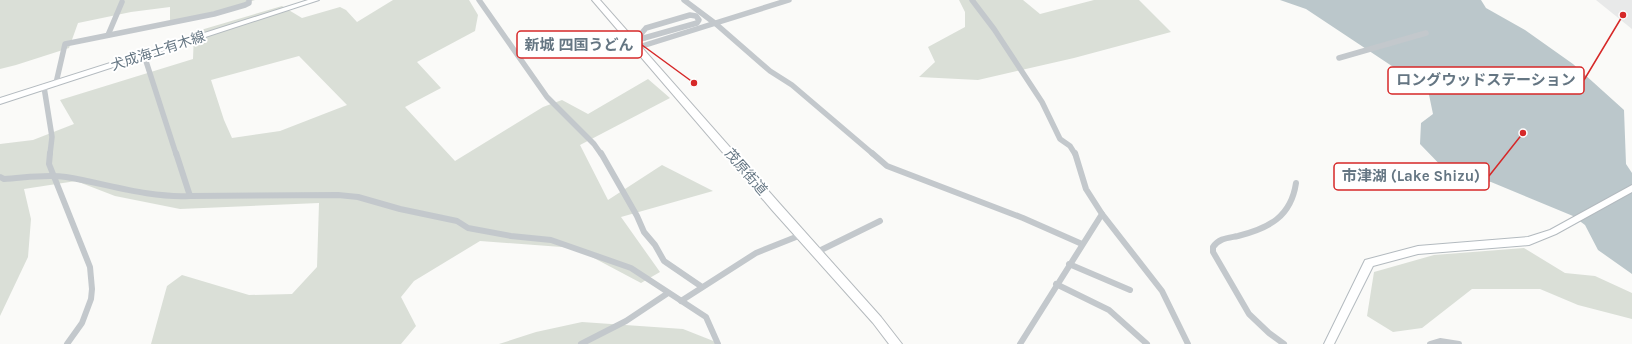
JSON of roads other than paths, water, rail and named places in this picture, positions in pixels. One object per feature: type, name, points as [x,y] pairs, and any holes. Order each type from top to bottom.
[{"type":"main road","name":"茂原街道","points":[[596,0],[639,42],[801,235],[877,320],[896,344]]},
{"type":"street","points":[[56,83],[65,44],[214,14],[245,6],[249,3],[249,0]]},
{"type":"street","name":"犬成海士有木線","points":[[0,101],[315,0]]},
{"type":"street","points":[[479,0],[547,97],[594,144],[604,158],[613,177],[638,216],[644,232],[655,245],[664,261],[702,287]]},
{"type":"street","points":[[684,0],[716,24],[770,71],[792,86],[887,166],[1023,218],[1082,244]]},
{"type":"street","points":[[639,42],[716,24],[789,0]]},
{"type":"street","points":[[972,0],[994,29],[1042,102],[1060,139],[1070,146],[1075,154],[1086,189],[1102,214],[1162,292],[1188,344]]},
{"type":"street","points":[[108,35],[122,2]]},
{"type":"street","points":[[690,15],[696,16],[699,20],[697,23],[639,42],[640,35],[646,28],[690,15]]},
{"type":"street","points":[[1342,57],[1426,33]]},
{"type":"street","points":[[144,55],[190,196]]},
{"type":"street","points":[[44,87],[52,137],[49,164],[90,268],[92,289],[91,299],[82,323],[67,344]]},
{"type":"street","points":[[0,177],[4,179],[54,176],[136,194],[178,197],[338,195],[358,197],[400,209],[457,222],[468,228],[511,236],[551,240],[631,268],[706,317],[718,344]]},
{"type":"street","points":[[1284,344],[1269,333],[1249,314],[1213,252],[1212,247],[1220,240],[1252,231],[1276,219],[1289,209],[1296,183]]},
{"type":"street","points":[[1329,344],[1369,263],[1418,250],[1530,241],[1553,232],[1632,188]]},
{"type":"street","points":[[1020,344],[1056,284],[1102,214]]},
{"type":"street","points":[[817,252],[880,221]]},
{"type":"street","points":[[680,301],[756,253],[801,235]]},
{"type":"street","points":[[1069,264],[1130,290]]},
{"type":"street","points":[[1056,284],[1109,310],[1147,344]]},
{"type":"street","points":[[581,344],[621,325],[668,293]]},
{"type":"street","points":[[1430,344],[1440,341],[1459,344]]},
{"type":"place","name":"ロングウッドステーション","points":[[1623,15]]},
{"type":"place","name":"新城 四国うどん","points":[[694,83]]},
{"type":"place","name":"市津湖 (Lake Shizu)","points":[[1523,133]]}]
